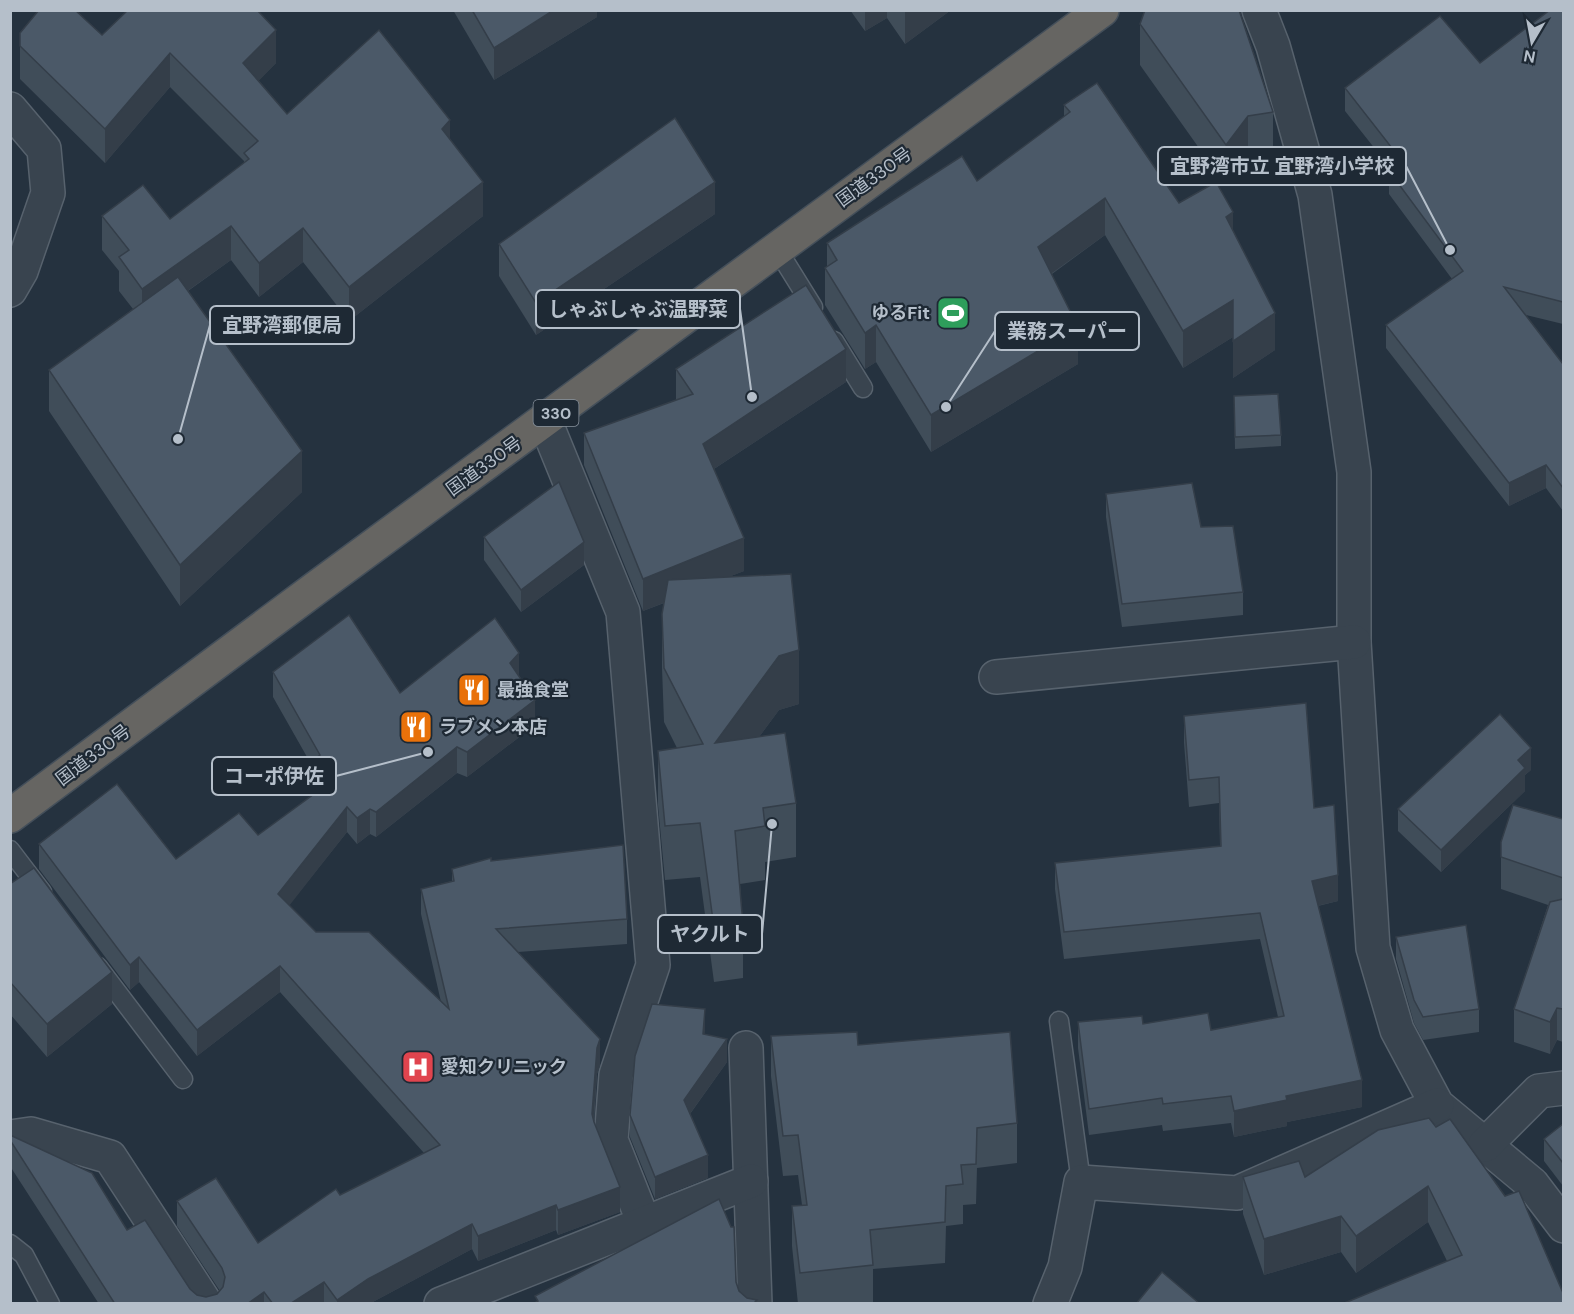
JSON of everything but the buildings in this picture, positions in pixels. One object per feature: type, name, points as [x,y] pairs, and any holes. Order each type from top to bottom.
[{"type":"highway","name":"国道330号","points":[[10,816],[1102,10]]},
{"type":"street","points":[[1259,10],[1273,46],[1315,195],[1354,472],[1354,642],[1373,948],[1397,1030],[1437,1105],[1532,1184],[1563,1226]]},
{"type":"street","points":[[10,110],[44,149],[48,193],[21,271],[10,290]]},
{"type":"street","points":[[545,422],[623,612],[653,965],[616,1075],[611,1140],[644,1223]]},
{"type":"street","points":[[996,676],[1354,642]]},
{"type":"street","points":[[746,1048],[755,1304]]},
{"type":"street","points":[[1485,1145],[1539,1091],[1563,1088]]},
{"type":"street","points":[[1050,1304],[1065,1267],[1081,1182],[1237,1193],[1437,1105]]},
{"type":"street","points":[[10,1137],[31,1134],[110,1156],[206,1304]]},
{"type":"street","points":[[441,1304],[750,1181]]},
{"type":"lane","points":[[777,249],[863,388]]},
{"type":"lane","points":[[10,850],[53,907]]},
{"type":"lane","points":[[89,955],[183,1079]]},
{"type":"lane","points":[[1059,1021],[1081,1182]]},
{"type":"lane","points":[[10,1244],[24,1255],[50,1304]]},
{"type":"place","name":"宜野湾市立 宜野湾小学校","points":[[1450,250]]},
{"type":"place","name":"ゆるFit","points":[[953,313]]},
{"type":"place","name":"しゃぶしゃぶ温野菜","points":[[752,397]]},
{"type":"place","name":"業務スーパー","points":[[946,407]]},
{"type":"place","name":"宜野湾郵便局","points":[[178,439]]},
{"type":"place","name":"最強食堂","points":[[474,690]]},
{"type":"place","name":"ラブメン本店","points":[[416,727]]},
{"type":"place","name":"コーポ伊佐","points":[[428,752]]},
{"type":"place","name":"ヤクルト","points":[[772,824]]},
{"type":"place","name":"愛知クリニック","points":[[418,1067]]}]
